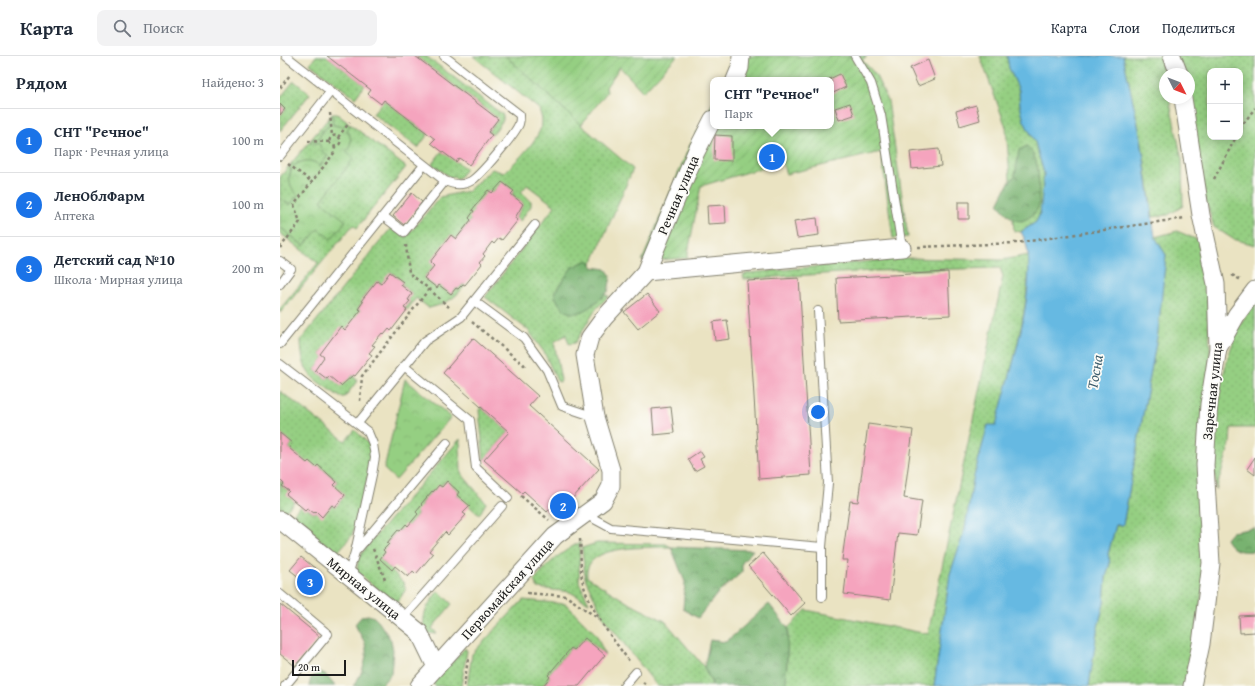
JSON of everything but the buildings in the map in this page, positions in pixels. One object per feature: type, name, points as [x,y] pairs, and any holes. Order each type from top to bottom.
[{"type":"street","points":[[736,77],[740,68],[741,56]]},
{"type":"street","points":[[1172,56],[1177,68]]},
{"type":"street","name":"Заречная улица","points":[[1184,104],[1201,215],[1216,284],[1218,348],[1209,404],[1205,465],[1211,563],[1202,637],[1192,686]]},
{"type":"street","name":"Речная улица","points":[[603,501],[610,486],[611,470],[595,417],[585,355],[590,337],[604,318],[646,272],[696,152],[710,125]]},
{"type":"street","points":[[646,272],[902,248]]},
{"type":"street","points":[[1218,348],[1237,314],[1255,290]]},
{"type":"street","name":"Первомайская улица","points":[[419,686],[562,530],[603,501]]},
{"type":"street","name":"Мирная улица","points":[[280,520],[419,632],[436,667]]},
{"type":"lane","points":[[286,56],[445,181],[460,185],[472,180],[484,169],[514,132],[519,124],[520,115],[444,56]]},
{"type":"lane","points":[[855,56],[871,83],[882,115],[902,248]]},
{"type":"lane","points":[[283,159],[293,140],[331,91]]},
{"type":"lane","points":[[280,344],[424,165]]},
{"type":"lane","points":[[383,216],[404,232],[445,181]]},
{"type":"lane","points":[[358,423],[425,341],[461,317],[535,225]]},
{"type":"lane","points":[[280,261],[291,270],[280,284]]},
{"type":"lane","points":[[474,301],[524,338],[538,357],[555,386],[562,406],[595,417]]},
{"type":"lane","points":[[818,312],[828,483],[822,547],[822,597]]},
{"type":"lane","points":[[280,364],[358,423],[368,432],[373,444],[375,457],[369,495],[348,575]]},
{"type":"lane","points":[[404,366],[470,420],[476,468],[508,498]]},
{"type":"lane","points":[[355,552],[447,443]]},
{"type":"lane","points":[[398,616],[502,506]]},
{"type":"lane","points":[[585,514],[611,528],[822,547]]},
{"type":"lane","points":[[280,594],[328,634],[290,684]]},
{"type":"lane","points":[[624,686],[636,672]]},
{"type":"path","points":[[1243,124],[1255,108]]},
{"type":"path","points":[[338,137],[358,112]]},
{"type":"path","points":[[329,142],[332,136],[338,137]]},
{"type":"path","points":[[280,248],[300,222],[294,205],[334,153],[335,147],[340,144],[338,137]]},
{"type":"path","points":[[293,140],[329,142],[335,147]]},
{"type":"path","points":[[283,159],[312,182]]},
{"type":"path","points":[[902,248],[1016,243],[1167,222]]},
{"type":"path","points":[[404,232],[409,273],[461,317],[477,324],[524,365],[538,357]]},
{"type":"path","points":[[358,423],[362,376],[429,289]]},
{"type":"path","points":[[530,504],[562,530],[580,540],[580,558],[583,580],[599,619],[647,686]]},
{"type":"path","points":[[366,540],[375,552],[398,616]]},
{"type":"path","points":[[505,591],[566,596],[599,619]]},
{"type":"green space","points":[[316,56],[327,56],[365,85],[355,98],[310,64]]},
{"type":"green space","points":[[415,56],[426,56],[503,115],[503,120],[492,135],[488,132],[498,119]]},
{"type":"green space","points":[[473,56],[506,56],[581,125],[633,169],[584,282],[596,293],[609,296],[596,309],[575,343],[569,344],[566,335],[554,342],[561,380],[560,382],[557,381],[544,352],[528,330],[485,297],[555,206],[527,185],[521,192],[531,201],[531,206],[520,221],[515,218],[523,204],[511,194],[514,191],[502,182],[492,193],[488,190],[473,210],[471,220],[456,239],[451,236],[430,262],[434,266],[424,278],[437,288],[439,285],[451,294],[456,288],[458,289],[463,284],[465,285],[458,294],[445,303],[429,308],[416,298],[407,310],[404,308],[410,302],[408,300],[412,294],[401,285],[403,282],[391,272],[381,284],[377,281],[362,300],[363,302],[358,309],[361,311],[345,330],[341,327],[320,354],[324,357],[315,370],[327,379],[329,376],[341,385],[353,375],[357,381],[345,397],[340,397],[310,375],[304,362],[301,340],[391,228],[406,237],[440,197],[468,191],[492,169],[504,173],[528,149],[541,128],[542,120],[539,109]]},
{"type":"green space","points":[[506,56],[677,56],[643,92],[620,67],[606,87],[607,92],[581,125]]},
{"type":"green space","points":[[732,56],[867,56],[862,60],[875,74],[888,101],[908,237],[893,238],[881,152],[786,174],[782,162],[701,186],[687,258],[642,261],[689,147],[710,108],[710,129],[834,129],[834,77],[726,77]]},
{"type":"green space","points":[[980,56],[1007,56],[1009,68],[1019,90],[1020,105],[1024,121],[1035,142],[1044,173],[1040,214],[1036,222],[1021,232],[1014,231],[1006,127]]},
{"type":"green space","points":[[1123,56],[1160,56],[1162,68],[1159,68],[1159,104],[1170,104],[1182,160],[1183,206],[1168,215],[1153,217],[1141,138]]},
{"type":"green space","points":[[1176,56],[1255,56],[1255,245],[1233,239],[1214,227],[1205,198],[1190,104],[1195,104],[1195,68],[1179,68]]},
{"type":"green space","points":[[294,81],[310,94],[280,131],[280,115],[285,109],[280,104],[280,98]]},
{"type":"green space","points":[[384,100],[428,134],[418,148],[373,114]]},
{"type":"green space","points":[[332,114],[337,114],[406,167],[357,228],[353,225],[280,313],[280,309],[318,263],[280,233],[280,227],[304,246],[321,201],[353,158],[346,152],[351,139],[347,132],[337,126],[329,126],[319,139],[309,142],[319,143],[328,156],[320,166],[318,164],[298,163],[294,166],[292,164],[289,178],[299,195],[290,205],[280,198],[280,177]]},
{"type":"green space","points":[[332,115],[333,125],[343,127],[347,123],[350,125],[347,130],[350,136],[350,144],[346,152],[354,158],[321,201],[346,221],[331,239],[318,229],[304,246],[280,227],[280,198],[290,205],[298,195],[290,183],[290,173],[292,169],[289,167],[292,164],[294,166],[304,161],[311,161],[320,166],[328,156],[322,151],[319,143],[309,143],[312,139],[319,139],[322,131],[329,126],[328,118]]},
{"type":"green space","points":[[1027,146],[1032,152],[1037,165],[1039,204],[1033,215],[1021,221],[1013,219],[998,204],[1008,184],[1015,176],[1019,150]]},
{"type":"green space","points":[[442,151],[466,169],[457,180],[453,176],[451,178],[432,164]]},
{"type":"green space","points":[[1177,231],[1198,240],[1207,292],[1210,349],[1205,576],[1186,686],[1089,686],[1097,631],[1104,603],[1106,577],[1110,563],[1108,554],[1116,525],[1123,525],[1158,332],[1166,255],[1155,237]]},
{"type":"green space","points":[[1029,255],[1023,320],[1013,363],[996,426],[988,425],[973,480],[965,529],[950,574],[934,686],[786,686],[788,628],[806,610],[928,634],[1003,276],[1000,268],[872,271],[744,279],[743,275],[749,273],[904,258],[1002,260]]},
{"type":"green space","points":[[588,260],[593,267],[606,269],[611,276],[608,292],[586,309],[572,313],[565,310],[559,304],[554,293],[572,267]]},
{"type":"green space","points":[[1255,301],[1255,428],[1231,428],[1230,444],[1216,490],[1213,444],[1216,403],[1228,357],[1238,328]]},
{"type":"green space","points":[[405,379],[451,417],[396,480],[384,469]]},
{"type":"green space","points":[[280,391],[345,441],[355,430],[368,443],[371,450],[369,473],[352,535],[336,554],[295,521],[294,513],[300,506],[307,508],[314,513],[316,511],[322,516],[332,505],[335,507],[345,495],[334,485],[337,481],[318,465],[316,467],[307,463],[289,448],[292,443],[280,433]]},
{"type":"green space","points":[[481,407],[509,432],[484,460],[479,410]]},
{"type":"green space","points":[[460,439],[461,473],[486,503],[479,515],[457,495],[459,492],[446,481],[433,492],[432,491],[421,503],[422,505],[420,509],[410,523],[404,529],[400,531],[398,530],[387,542],[389,544],[384,550],[385,552],[380,559],[403,582],[406,589],[399,600],[394,603],[357,572],[358,560],[366,547]]},
{"type":"green space","points":[[280,480],[284,484],[282,486],[289,491],[295,501],[283,514],[280,511]]},
{"type":"green space","points":[[1255,528],[1255,551],[1235,549],[1226,539],[1232,532]]},
{"type":"green space","points":[[580,542],[579,582],[589,603],[570,592],[538,588],[534,581],[544,569],[561,554]]},
{"type":"green space","points":[[597,543],[666,544],[671,547],[633,548],[606,553],[595,558],[589,566],[587,577],[630,604],[665,621],[704,667],[713,686],[657,686],[604,618],[585,578],[582,548]]},
{"type":"green space","points":[[671,547],[753,550],[742,563],[742,572],[717,594],[698,618],[683,609],[685,582]]},
{"type":"green space","points":[[438,591],[452,604],[432,628],[437,634],[427,633],[424,616],[428,606]]},
{"type":"green space","points":[[523,600],[566,604],[596,634],[605,655],[585,638],[574,650],[571,648],[548,675],[550,677],[543,686],[467,686],[472,654]]},
{"type":"green space","points":[[769,604],[788,628],[786,686],[713,686],[704,667],[710,640],[726,642]]},
{"type":"green space","points":[[368,615],[374,617],[378,621],[391,640],[393,650],[391,674],[380,686],[353,686],[362,671],[366,658],[366,647],[355,624],[362,616]]},
{"type":"green space","points":[[465,648],[467,651],[461,686],[435,686],[433,683]]},
{"type":"green space","points":[[320,672],[325,674],[335,686],[309,686],[311,678]]},
{"type":"water","name":"Тосна","points":[[1007,56],[1123,56],[1141,139],[1155,237],[1166,255],[1158,332],[1123,525],[1116,525],[1108,554],[1110,563],[1106,577],[1104,603],[1097,631],[1089,686],[934,686],[950,574],[965,529],[973,480],[988,425],[996,425],[1022,327],[1027,298],[1029,272],[1027,249],[1021,232],[1036,222],[1040,214],[1044,173],[1035,142],[1024,121],[1020,105],[1019,90],[1009,68]]},
{"type":"place","name":"СНТ \"Речное\"","points":[[772,157]]},
{"type":"place","name":"ЛенОблФарм","points":[[563,506]]},
{"type":"place","name":"Детский сад №10","points":[[310,582]]}]
